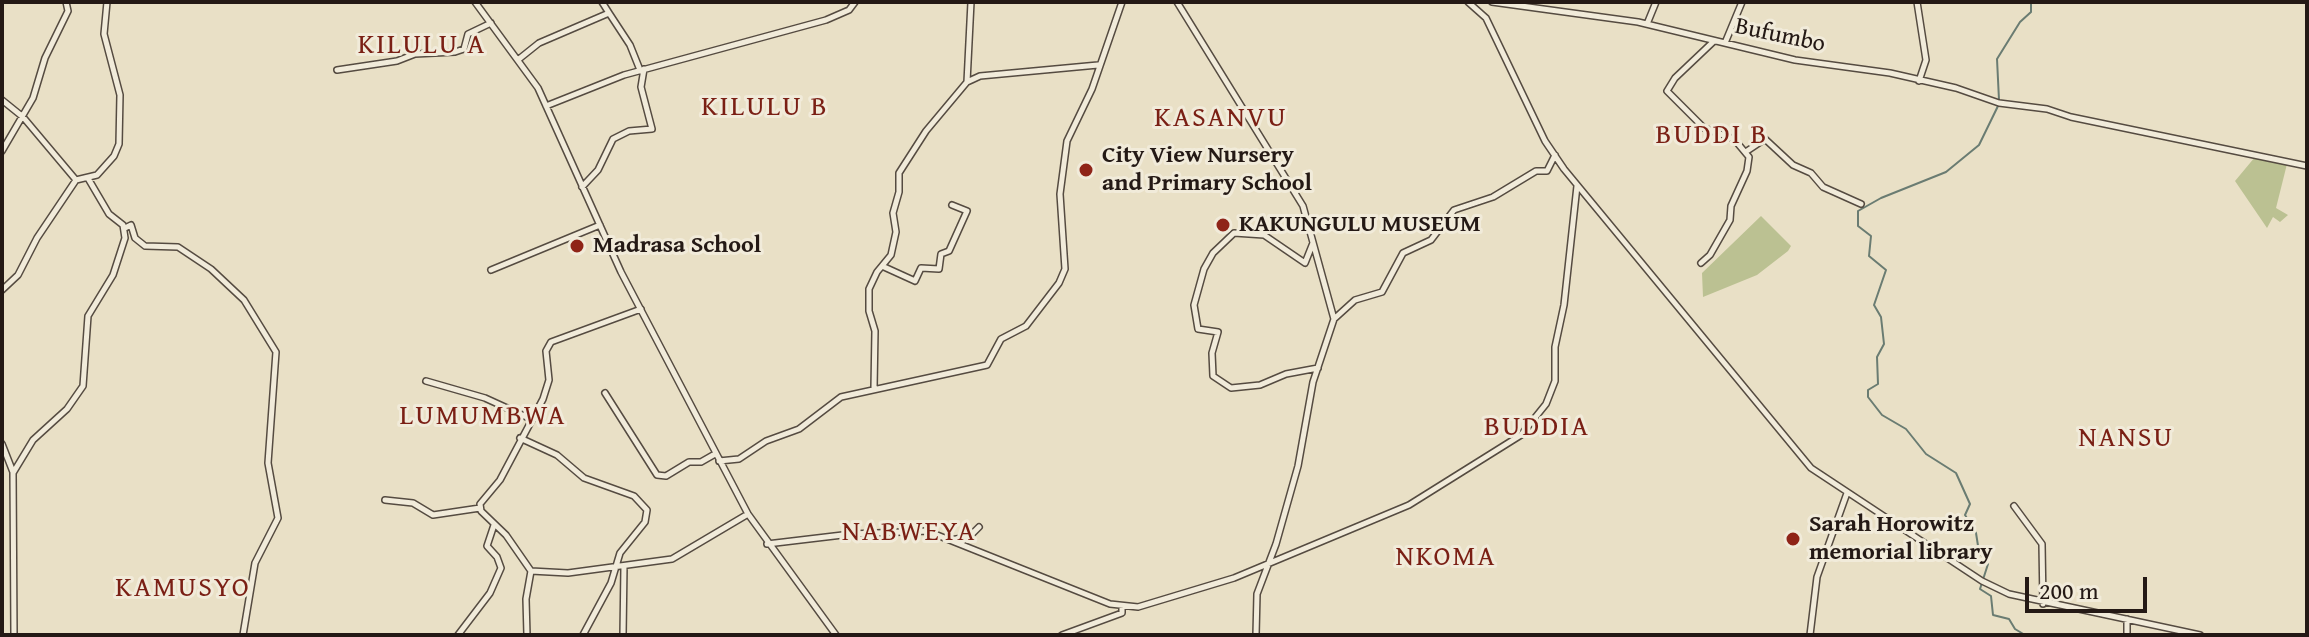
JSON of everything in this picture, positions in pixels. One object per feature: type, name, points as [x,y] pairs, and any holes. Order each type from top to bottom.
[{"type":"street","points":[[2,151],[37,90],[45,58],[67,15],[66,2]]},
{"type":"street","points":[[2,100],[23,117],[76,180],[89,180],[114,156],[122,125],[120,95],[104,34],[107,2]]},
{"type":"street","points":[[475,2],[519,59],[546,106],[641,309],[748,514],[836,635]]},
{"type":"street","points":[[582,187],[598,170],[613,139],[629,131],[652,129],[641,87],[642,70],[602,2]]},
{"type":"street","points":[[546,106],[642,70],[826,20],[849,10],[855,2]]},
{"type":"street","points":[[967,82],[971,2]]},
{"type":"street","points":[[719,461],[739,459],[766,441],[807,424],[841,397],[987,365],[1001,339],[1026,326],[1059,283],[1065,269],[1060,174],[1067,141],[1092,89],[1122,2]]},
{"type":"street","points":[[1177,2],[1303,206],[1334,319]]},
{"type":"street","points":[[1468,2],[1486,18],[1555,154],[1577,186],[1759,401],[1805,462],[1982,581],[2009,594],[2043,604],[2200,635]]},
{"type":"street","name":"Bufumbo","points":[[1492,2],[1647,24],[1795,60],[1956,88],[1999,103],[2047,109],[2071,117],[2307,166]]},
{"type":"street","points":[[1647,24],[1656,2]]},
{"type":"street","points":[[1725,43],[1742,2]]},
{"type":"street","points":[[1917,2],[1926,60],[1919,81]]},
{"type":"street","points":[[519,59],[539,43],[609,13]]},
{"type":"street","points":[[337,70],[397,61],[415,54],[455,52],[464,49],[465,36],[491,23]]},
{"type":"street","points":[[1701,263],[1710,255],[1730,220],[1735,193],[1750,160],[1747,151],[1734,139],[1704,128],[1667,91],[1681,72],[1714,41]]},
{"type":"street","points":[[874,388],[875,331],[869,289],[891,255],[896,232],[893,213],[899,192],[899,173],[926,131],[967,82],[999,73],[1098,65]]},
{"type":"street","points":[[1747,151],[1765,139],[1785,159],[1811,173],[1823,187],[1861,204]]},
{"type":"street","points":[[1256,635],[1255,599],[1298,466],[1319,368],[1334,319],[1345,306],[1382,292],[1403,253],[1431,240],[1454,210],[1493,197],[1536,171],[1547,171],[1555,154]]},
{"type":"street","points":[[2,290],[18,275],[37,238],[76,180]]},
{"type":"street","points":[[89,180],[111,217],[125,228],[133,227],[135,238],[145,246],[178,247],[211,269],[244,300],[276,352],[268,463],[278,518],[255,563],[243,635]]},
{"type":"street","points":[[767,544],[927,531],[1122,607],[1159,602],[1258,568],[1409,505],[1532,425],[1546,404],[1555,381],[1555,347],[1564,305],[1577,186]]},
{"type":"street","points":[[882,266],[915,281],[921,268],[939,269],[941,254],[949,251],[967,211],[952,205]]},
{"type":"street","points":[[491,270],[600,225]]},
{"type":"street","points":[[13,473],[33,440],[67,409],[83,386],[88,316],[116,270],[125,228]]},
{"type":"street","points":[[1313,242],[1305,263],[1264,235],[1234,233],[1213,253],[1204,269],[1194,305],[1198,329],[1218,332],[1212,353],[1213,376],[1231,388],[1260,385],[1286,374],[1319,368]]},
{"type":"street","points":[[1331,302],[1345,306]]},
{"type":"street","points":[[480,508],[482,501],[500,480],[549,380],[546,351],[551,342],[641,309]]},
{"type":"street","points":[[426,381],[485,398],[531,419]]},
{"type":"street","points":[[605,393],[657,475],[666,476],[715,454]]},
{"type":"street","points":[[520,438],[557,455],[581,476],[619,488],[646,506],[645,522],[620,553],[623,635]]},
{"type":"street","points":[[2,444],[13,473],[14,635]]},
{"type":"street","points":[[1810,635],[1817,577],[1847,493]]},
{"type":"street","points":[[385,500],[413,503],[433,515],[480,508]]},
{"type":"street","points":[[2014,506],[2042,544],[2043,604]]},
{"type":"street","points":[[480,508],[506,535],[531,571],[526,599],[527,635]]},
{"type":"street","points":[[531,571],[557,574],[678,557],[748,514]]},
{"type":"street","points":[[458,635],[490,593],[501,568],[497,557],[487,546],[494,525]]},
{"type":"street","points":[[949,540],[969,537],[979,527]]},
{"type":"street","points":[[583,635],[620,566]]},
{"type":"street","points":[[1258,568],[1260,581]]},
{"type":"street","points":[[1062,635],[1122,613],[1122,607]]},
{"type":"street","points":[[2127,619],[2127,635]]},
{"type":"green space","points":[[2255,157],[2287,164],[2276,208],[2288,215],[2280,222],[2273,217],[2267,228],[2235,181]]},
{"type":"green space","points":[[1761,216],[1791,246],[1788,251],[1757,275],[1703,297],[1702,273]]},
{"type":"waterway","points":[[1999,100],[1997,59],[2020,22],[2031,12],[2031,2]]},
{"type":"waterway","points":[[1998,106],[1979,145],[1946,172],[1881,198],[1858,211],[1858,226],[1871,236],[1869,256],[1886,270],[1874,305],[1881,317],[1884,344],[1877,357],[1878,384],[1868,390],[1868,397],[1882,415],[1906,429],[1926,454],[1956,473],[1970,504],[1965,515],[1976,533],[1979,552],[1988,564],[1980,589],[1991,596],[1993,615],[2009,619],[2015,629],[2025,635]]},
{"type":"place","name":"City View Nursery and Primary School","points":[[1086,170]]},
{"type":"place","name":"KAKUNGULU MUSEUM","points":[[1223,225]]},
{"type":"place","name":"Madrasa School","points":[[577,246]]},
{"type":"place","name":"Sarah Horowitz memorial library","points":[[1793,539]]},
{"type":"district","name":"KILULU A","points":[[422,46]]},
{"type":"district","name":"KILULU B","points":[[765,108]]},
{"type":"district","name":"KASANVU","points":[[1221,119]]},
{"type":"district","name":"BUDDI B","points":[[1712,136]]},
{"type":"district","name":"LUMUMBWA","points":[[483,417]]},
{"type":"district","name":"BUDDIA","points":[[1537,428]]},
{"type":"district","name":"NANSU","points":[[2126,439]]},
{"type":"district","name":"NABWEYA","points":[[909,533]]},
{"type":"district","name":"NKOMA","points":[[1446,558]]},
{"type":"district","name":"KAMUSYO","points":[[183,589]]}]
